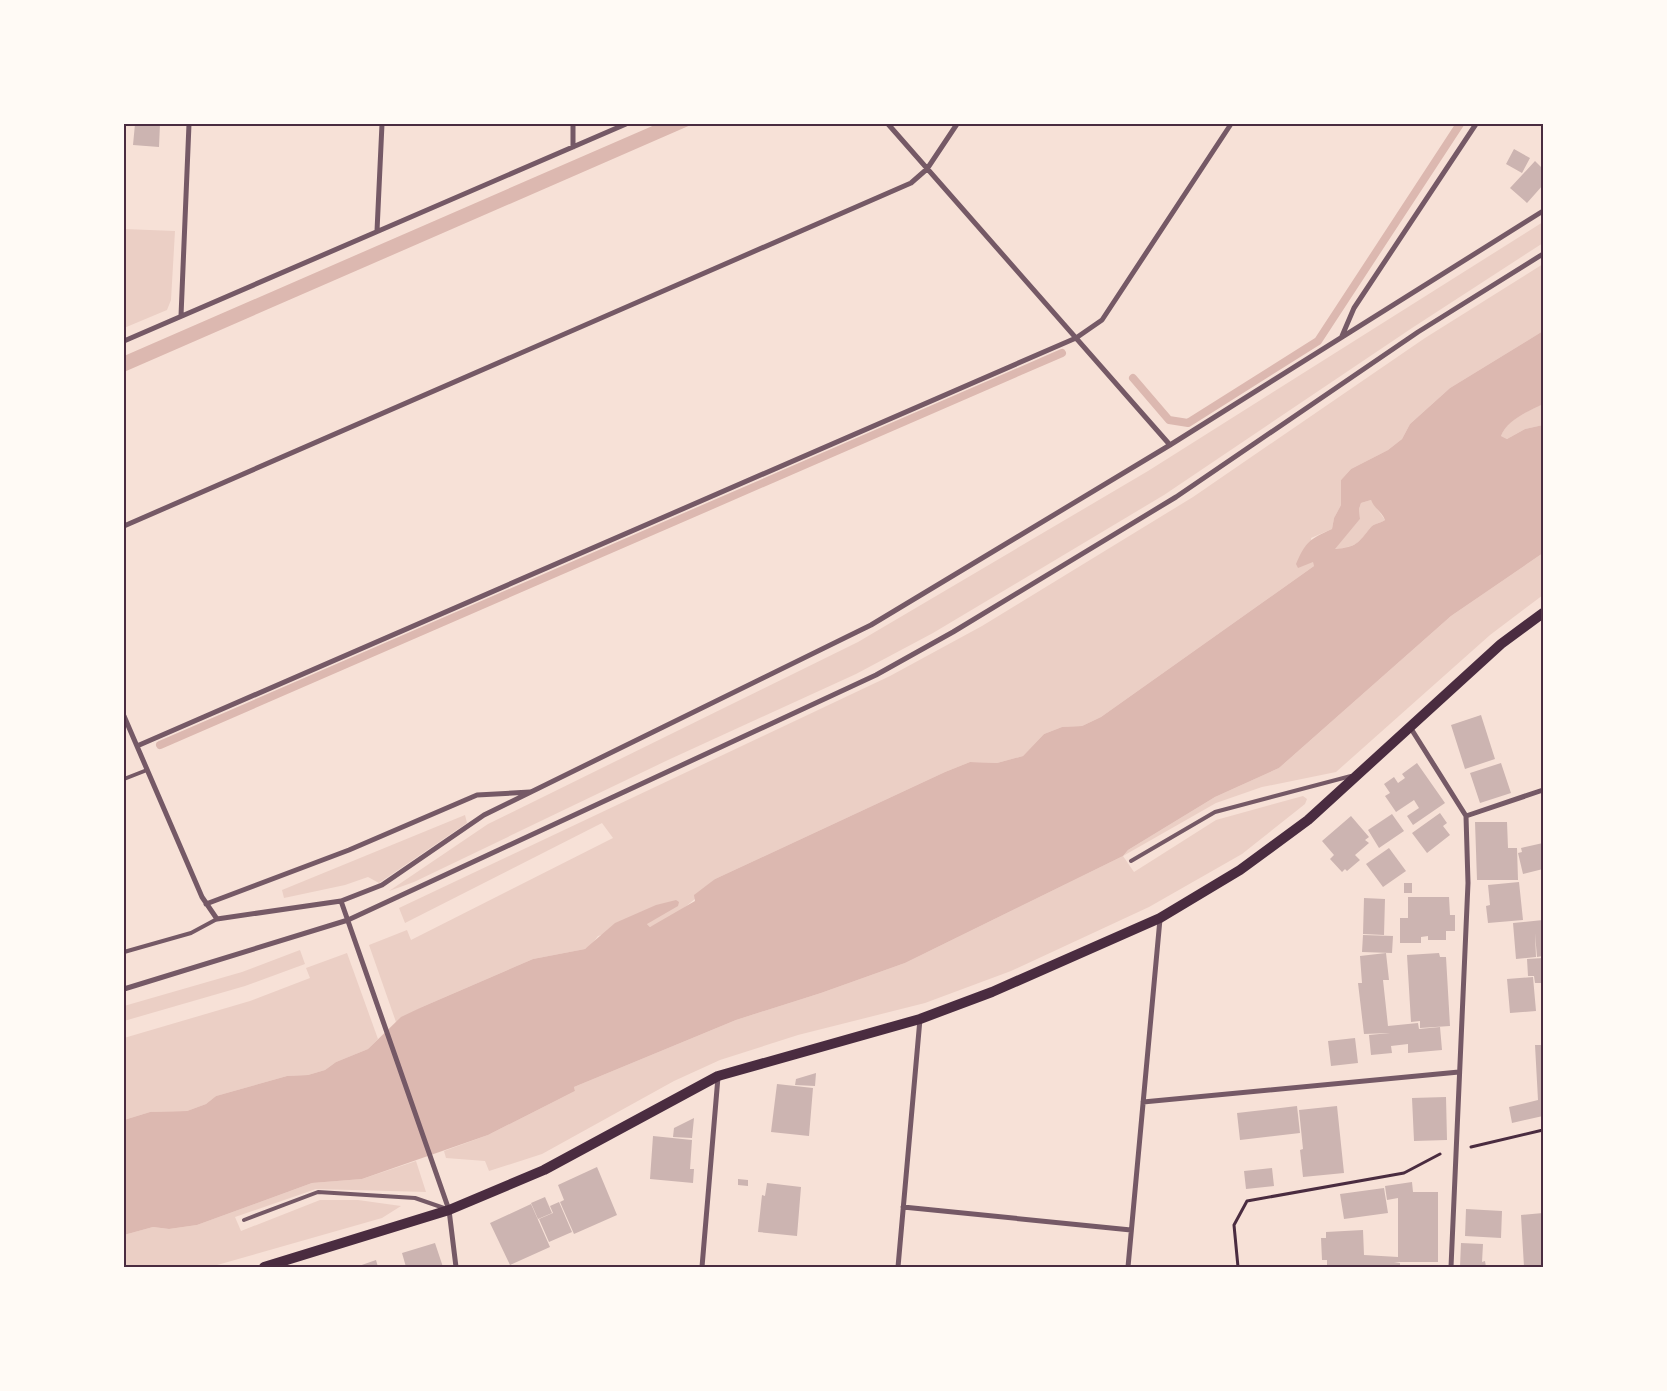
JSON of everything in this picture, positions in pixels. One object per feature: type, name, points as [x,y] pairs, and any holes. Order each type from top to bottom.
[{"type":"main road","points":[[264,1267],[449,1210],[544,1170],[718,1076],[920,1019],[992,992],[1160,918],[1247,865],[1308,820],[1501,644],[1543,613]]},
{"type":"street","points":[[181,316],[189,124]]},
{"type":"street","points":[[377,231],[382,124]]},
{"type":"street","points":[[573,147],[574,124]]},
{"type":"street","points":[[124,341],[626,124]]},
{"type":"street","points":[[888,124],[1170,446]]},
{"type":"street","points":[[124,526],[911,183],[927,169],[957,124]]},
{"type":"street","points":[[136,746],[1076,338],[1102,320],[1231,124]]},
{"type":"street","points":[[1341,336],[1354,308],[1476,124]]},
{"type":"street","points":[[124,716],[206,904],[217,919],[341,901],[382,885],[484,815],[871,625],[1170,446],[1341,336],[1543,211]]},
{"type":"street","points":[[124,989],[348,920],[884,670],[953,632],[1176,497],[1418,332],[1543,254]]},
{"type":"street","points":[[1410,727],[1466,816],[1468,883],[1451,1267]]},
{"type":"street","points":[[1466,816],[1543,790]]},
{"type":"street","points":[[206,904],[349,850],[477,796],[535,791]]},
{"type":"street","points":[[341,901],[449,1210],[456,1267]]},
{"type":"street","points":[[1128,1267],[1160,918]]},
{"type":"street","points":[[898,1267],[920,1019]]},
{"type":"street","points":[[1143,1102],[1459,1072]]},
{"type":"street","points":[[702,1267],[718,1076]]},
{"type":"street","points":[[903,1207],[1131,1230]]},
{"type":"lane","points":[[124,779],[147,770]]},
{"type":"lane","points":[[1132,861],[1215,812],[1359,774]]},
{"type":"lane","points":[[124,952],[191,933],[217,919]]},
{"type":"lane","points":[[244,1220],[318,1192],[415,1198],[449,1210]]},
{"type":"path","points":[[1238,1267],[1234,1225],[1248,1201],[1404,1173],[1438,1155],[1543,1130]]},
{"type":"shaded area","points":[[657,124],[693,124],[124,372],[124,356]]},
{"type":"shaded area","points":[[1543,222],[1543,243],[1412,328],[1164,495],[933,633],[856,674],[668,760],[414,882],[389,891],[488,824],[858,642],[1148,471]]},
{"type":"shaded area","points":[[124,229],[175,231],[171,300],[167,310],[124,328]]},
{"type":"shaded area","points":[[1543,264],[1543,331],[1450,388],[1410,424],[1402,439],[1388,450],[1351,469],[1341,480],[1341,505],[1334,518],[1332,529],[1311,538],[1314,566],[1101,717],[1082,726],[1062,727],[1044,734],[1023,756],[997,763],[970,762],[945,772],[715,879],[686,907],[660,923],[650,927],[647,924],[648,922],[598,936],[585,949],[533,959],[422,1007],[396,1022],[369,945],[407,930],[411,940],[613,838],[602,823],[405,923],[399,908],[890,676],[982,626],[1193,497],[1425,338]]},
{"type":"shaded area","points":[[1543,331],[1543,404],[1513,421],[1501,436],[1507,439],[1525,429],[1543,425],[1543,553],[1451,616],[1279,768],[1215,797],[1128,850],[1123,856],[905,963],[821,993],[736,1020],[574,1087],[575,1091],[488,1135],[362,1179],[312,1183],[197,1225],[169,1229],[153,1227],[124,1235],[124,1120],[150,1112],[187,1111],[206,1104],[216,1096],[287,1076],[308,1075],[325,1070],[336,1062],[368,1049],[401,1017],[422,1007],[533,959],[585,949],[615,923],[656,905],[676,900],[679,902],[678,906],[647,924],[650,927],[695,901],[694,895],[715,879],[945,772],[970,762],[997,763],[1023,756],[1044,734],[1062,727],[1082,726],[1101,717],[1314,566],[1313,562],[1298,568],[1296,564],[1306,545],[1318,535],[1332,529],[1334,518],[1341,505],[1341,480],[1351,469],[1388,450],[1402,439],[1410,424],[1450,388]],"holes":[[[1371,500],[1385,520],[1372,526],[1353,545],[1335,549],[1360,519],[1359,509],[1361,503]]]},
{"type":"shaded area","points":[[1543,404],[1543,425],[1525,429],[1507,439],[1501,436],[1513,421]]},
{"type":"shaded area","points":[[1371,500],[1385,520],[1372,526],[1356,544],[1334,549],[1360,519],[1359,509],[1361,503]]},
{"type":"shaded area","points":[[1543,553],[1543,595],[1490,635],[1336,772],[1262,787],[1216,803],[1123,856],[1128,850],[1215,797],[1279,768],[1451,616]]},
{"type":"shaded area","points":[[1303,796],[1307,799],[1305,804],[1242,854],[1149,907],[1011,971],[925,1003],[798,1035],[720,1060],[674,1081],[542,1154],[489,1171],[485,1161],[446,1158],[444,1151],[488,1135],[575,1091],[574,1087],[736,1020],[821,993],[905,963],[1123,856],[1134,872],[1216,820]]},
{"type":"shaded area","points":[[465,815],[467,823],[379,883],[368,877],[345,885],[284,898],[282,890]]},
{"type":"shaded area","points":[[300,950],[305,964],[245,986],[124,1021],[124,1006],[242,972]]},
{"type":"shaded area","points":[[347,953],[378,1039],[368,1049],[336,1062],[325,1070],[308,1075],[287,1076],[216,1096],[206,1104],[187,1111],[150,1112],[124,1120],[124,1038],[250,1001],[310,978],[306,968]]},
{"type":"shaded area","points":[[416,1161],[426,1192],[316,1189],[235,1217],[241,1231],[320,1200],[358,1200],[401,1206],[382,1218],[210,1267],[124,1267],[124,1235],[153,1227],[169,1229],[197,1225],[312,1183],[362,1179]]},
{"type":"building","points":[[135,124],[160,124],[159,147],[133,145]]},
{"type":"building","points":[[1514,149],[1530,158],[1522,173],[1506,164]]},
{"type":"building","points":[[1535,161],[1543,169],[1543,185],[1527,203],[1510,188]]},
{"type":"building","points":[[1481,715],[1495,759],[1465,769],[1451,725]]},
{"type":"building","points":[[1417,763],[1445,803],[1413,825],[1407,816],[1419,808],[1414,800],[1396,812],[1385,796],[1390,793],[1384,784],[1394,777],[1398,783],[1405,778],[1402,774]]},
{"type":"building","points":[[1501,763],[1511,793],[1480,803],[1470,773]]},
{"type":"building","points":[[1440,813],[1447,823],[1443,826],[1450,835],[1427,853],[1412,833]]},
{"type":"building","points":[[1392,814],[1404,831],[1379,848],[1368,830]]},
{"type":"building","points":[[1351,816],[1369,837],[1365,840],[1369,843],[1355,855],[1360,860],[1347,871],[1345,869],[1342,872],[1330,859],[1334,855],[1322,841]]},
{"type":"building","points":[[1475,822],[1507,822],[1508,848],[1517,848],[1518,880],[1477,880]]},
{"type":"building","points":[[1543,843],[1543,869],[1523,874],[1518,853],[1522,852],[1521,848]]},
{"type":"building","points":[[1389,848],[1406,871],[1383,887],[1366,864]]},
{"type":"building","points":[[1519,882],[1523,920],[1488,923],[1486,906],[1490,905],[1488,885]]},
{"type":"building","points":[[1404,883],[1412,883],[1412,893],[1404,893]]},
{"type":"building","points":[[1408,897],[1449,897],[1450,915],[1455,915],[1455,931],[1446,931],[1446,940],[1428,940],[1428,936],[1421,937],[1421,943],[1400,943],[1400,918],[1408,918]]},
{"type":"building","points":[[1364,898],[1385,899],[1384,935],[1363,934]]},
{"type":"building","points":[[1543,920],[1543,956],[1537,957],[1535,933],[1536,957],[1516,959],[1513,923]]},
{"type":"building","points":[[1363,935],[1393,936],[1392,953],[1362,952]]},
{"type":"building","points":[[1386,953],[1389,980],[1383,980],[1388,1026],[1418,1023],[1419,1029],[1440,1027],[1442,1050],[1408,1053],[1408,1044],[1391,1046],[1392,1053],[1371,1055],[1369,1035],[1390,1033],[1364,1034],[1358,983],[1362,983],[1360,956]]},
{"type":"building","points":[[1439,953],[1440,957],[1446,957],[1450,1026],[1420,1028],[1420,1021],[1411,1022],[1407,955]]},
{"type":"building","points":[[1543,958],[1543,983],[1535,983],[1534,976],[1528,976],[1527,959]]},
{"type":"building","points":[[1533,977],[1536,1011],[1510,1013],[1507,979]]},
{"type":"building","points":[[1355,1038],[1358,1063],[1331,1066],[1328,1041]]},
{"type":"building","points":[[1535,1045],[1543,1045],[1543,1116],[1512,1123],[1509,1107],[1538,1100]]},
{"type":"building","points":[[816,1073],[815,1086],[795,1085],[796,1079]]},
{"type":"building","points":[[777,1084],[813,1088],[809,1136],[771,1132]]},
{"type":"building","points":[[1446,1097],[1447,1140],[1414,1141],[1412,1098]]},
{"type":"building","points":[[1297,1106],[1300,1133],[1240,1140],[1237,1113]]},
{"type":"building","points":[[1337,1106],[1344,1173],[1303,1177],[1300,1150],[1303,1149],[1299,1110]]},
{"type":"building","points":[[694,1118],[692,1138],[673,1137],[674,1128]]},
{"type":"building","points":[[653,1136],[692,1140],[690,1169],[694,1169],[693,1183],[650,1179]]},
{"type":"building","points":[[597,1167],[617,1215],[574,1234],[560,1202],[564,1200],[558,1185]]},
{"type":"building","points":[[1272,1168],[1274,1186],[1246,1189],[1244,1171]]},
{"type":"building","points":[[738,1179],[748,1180],[748,1186],[738,1185]]},
{"type":"building","points":[[1412,1182],[1413,1192],[1438,1192],[1438,1262],[1394,1262],[1400,1263],[1400,1267],[1327,1267],[1327,1260],[1322,1260],[1321,1238],[1326,1238],[1326,1232],[1363,1230],[1364,1255],[1398,1257],[1398,1198],[1387,1200],[1385,1186]]},
{"type":"building","points":[[767,1183],[801,1187],[797,1236],[758,1232],[762,1195],[765,1196]]},
{"type":"building","points":[[1384,1188],[1388,1213],[1344,1219],[1340,1194]]},
{"type":"building","points":[[545,1197],[552,1213],[538,1219],[531,1203]]},
{"type":"building","points":[[559,1202],[572,1232],[549,1242],[539,1219],[553,1213],[550,1206]]},
{"type":"building","points":[[531,1204],[550,1247],[510,1265],[490,1223]]},
{"type":"building","points":[[1466,1209],[1502,1211],[1501,1238],[1465,1236]]},
{"type":"building","points":[[1543,1213],[1543,1267],[1524,1267],[1521,1215]]},
{"type":"building","points":[[435,1243],[443,1267],[406,1267],[402,1253]]},
{"type":"building","points":[[1461,1243],[1483,1244],[1482,1262],[1485,1261],[1486,1267],[1460,1267]]},
{"type":"building","points":[[376,1260],[378,1267],[356,1267]]},
{"type":"waterway","points":[[1133,378],[1169,420],[1188,423],[1318,341],[1460,124]]},
{"type":"waterway","points":[[160,745],[1062,353]]}]
